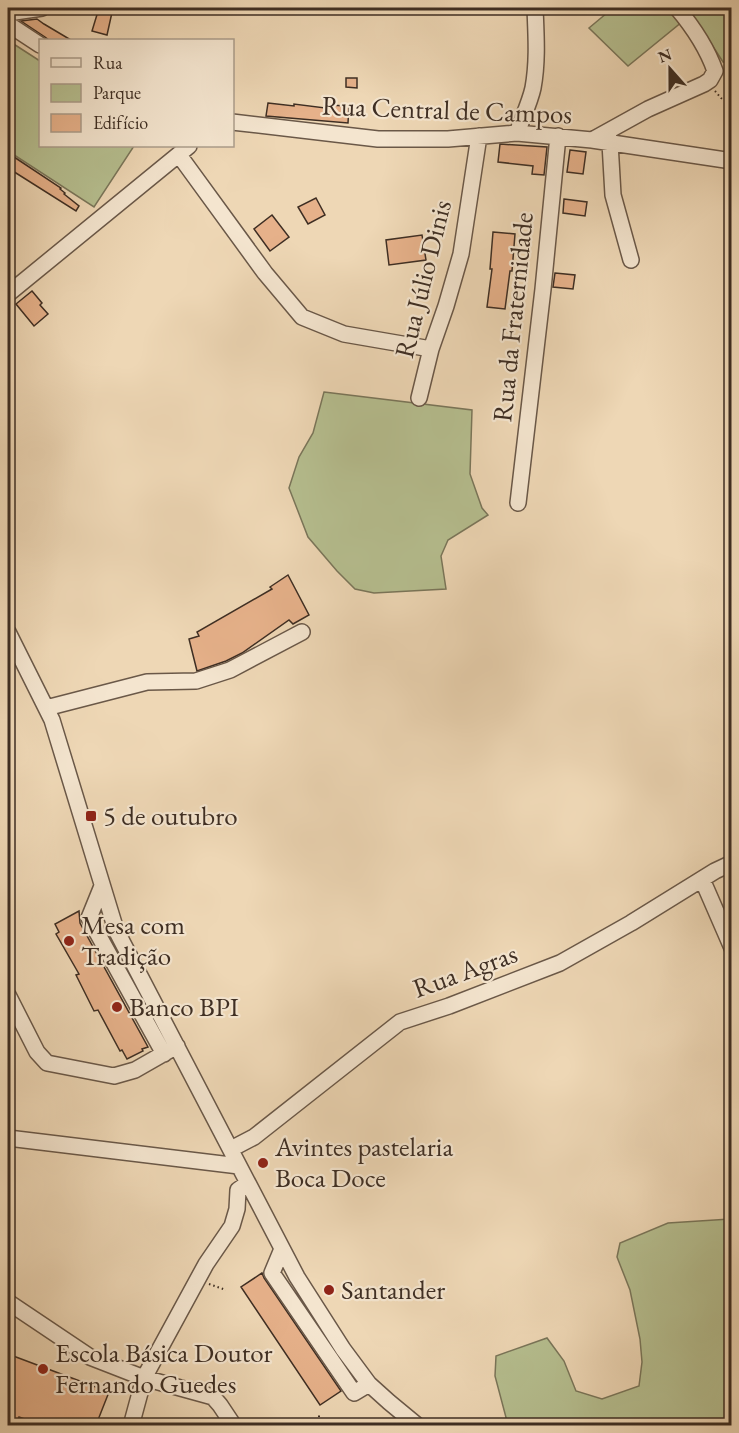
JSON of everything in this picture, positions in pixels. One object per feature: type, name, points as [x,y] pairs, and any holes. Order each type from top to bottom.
[{"type":"street","points":[[8,13],[42,8]]},
{"type":"street","points":[[517,133],[535,75],[537,51],[535,8]]},
{"type":"street","points":[[631,260],[613,195],[609,137],[648,109],[704,84],[710,80],[715,71],[694,29],[677,8]]},
{"type":"street","points":[[8,24],[39,44]]},
{"type":"street","name":"Rua Central de Campos","points":[[234,122],[378,140],[448,139],[517,133],[592,140],[609,137],[732,161]]},
{"type":"street","name":"Rua Júlio Dinis","points":[[419,398],[431,349],[461,254],[479,136]]},
{"type":"street","name":"Rua da Fraternidade","points":[[518,502],[558,136]]},
{"type":"street","points":[[8,294],[184,150],[265,273],[302,317],[344,334],[431,349]]},
{"type":"street","points":[[8,632],[52,720],[116,930],[170,1050]]},
{"type":"street","points":[[46,708],[147,682],[196,681],[230,670],[302,632]]},
{"type":"street","name":"Rua Agras","points":[[231,1149],[254,1137],[400,1022],[449,1006],[560,963],[732,863]]},
{"type":"street","points":[[702,879],[732,948]]},
{"type":"street","points":[[102,886],[89,918],[231,1149],[297,1277],[343,1349],[369,1384],[418,1425]]},
{"type":"street","points":[[8,994],[37,1052],[48,1063],[114,1076],[135,1070],[170,1050]]},
{"type":"street","points":[[8,1138],[239,1166]]},
{"type":"street","points":[[131,1425],[144,1378],[206,1264],[232,1226],[237,1209],[238,1190],[248,1183]]},
{"type":"street","points":[[282,1249],[272,1273],[354,1393],[369,1384]]},
{"type":"street","points":[[8,1302],[90,1357],[144,1378],[213,1397],[234,1425]]},
{"type":"path","points":[[710,80],[714,90],[732,106]]},
{"type":"path","points":[[198,1279],[226,1290]]},
{"type":"path","points":[[318,1425],[319,1414]]},
{"type":"green space","points":[[613,8],[731,8],[731,63],[723,62],[707,37],[682,22],[628,66],[589,28]]},
{"type":"green space","points":[[9,41],[39,60],[39,147],[133,147],[94,207],[8,151]]},
{"type":"green space","points":[[324,392],[472,410],[470,474],[482,508],[488,515],[448,540],[441,556],[446,589],[374,593],[355,589],[308,537],[289,488],[299,457],[313,433]]},
{"type":"green space","points":[[732,1220],[731,1425],[508,1425],[495,1376],[496,1356],[547,1338],[564,1361],[576,1391],[602,1399],[639,1386],[642,1362],[640,1339],[630,1290],[617,1257],[620,1243],[668,1223]]},
{"type":"building","points":[[99,8],[113,8],[107,35],[92,31]]},
{"type":"building","points":[[37,19],[69,39],[48,39],[21,21]]},
{"type":"building","points":[[346,78],[357,78],[357,88],[346,87]]},
{"type":"building","points":[[268,103],[325,108],[326,105],[349,106],[348,123],[266,116]]},
{"type":"building","points":[[500,144],[547,147],[544,175],[532,174],[533,166],[498,162]]},
{"type":"building","points":[[570,150],[586,152],[583,174],[567,172]]},
{"type":"building","points":[[8,153],[61,188],[64,194],[79,206],[76,211],[8,168]]},
{"type":"building","points":[[316,198],[325,215],[308,224],[298,207]]},
{"type":"building","points":[[564,199],[587,202],[585,216],[563,213]]},
{"type":"building","points":[[272,215],[289,237],[270,251],[254,229]]},
{"type":"building","points":[[493,232],[515,234],[512,271],[510,271],[505,309],[487,307],[492,269],[490,269]]},
{"type":"building","points":[[422,235],[426,260],[389,265],[386,240]]},
{"type":"building","points":[[555,273],[575,275],[573,289],[553,287]]},
{"type":"building","points":[[32,291],[48,314],[34,326],[16,304]]},
{"type":"building","points":[[288,575],[309,615],[293,624],[289,620],[242,653],[197,671],[189,639],[199,636],[197,632],[272,589],[270,587]]},
{"type":"building","points":[[79,911],[80,923],[148,1047],[127,1059],[122,1050],[120,1051],[98,1010],[94,1011],[76,975],[79,974],[56,934],[59,932],[55,924]]},
{"type":"building","points":[[262,1273],[341,1391],[320,1405],[241,1287]]},
{"type":"building","name":"Escola Básica Doutor Fernando Guedes","points":[[8,1354],[109,1392],[96,1425],[41,1425],[19,1417],[16,1425],[8,1425]]},
{"type":"place","name":"5 de outubro","points":[[91,816]]},
{"type":"place","name":"Mesa com Tradição","points":[[69,941]]},
{"type":"place","name":"Banco BPI","points":[[117,1007]]},
{"type":"place","name":"Avintes pastelaria Boca Doce","points":[[263,1163]]},
{"type":"place","name":"Santander","points":[[329,1290]]},
{"type":"place","name":"Escola Básica Doutor Fernando Guedes","points":[[43,1369]]}]
